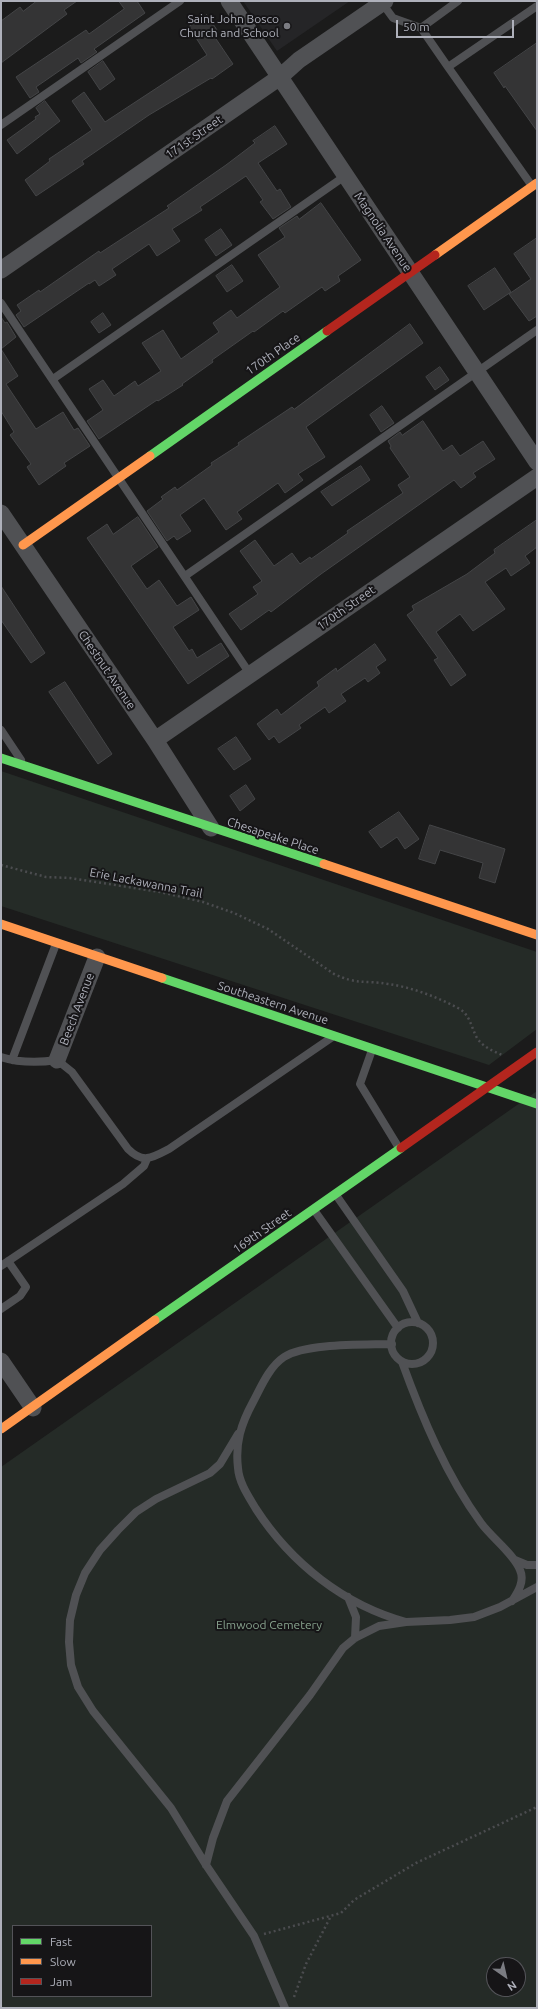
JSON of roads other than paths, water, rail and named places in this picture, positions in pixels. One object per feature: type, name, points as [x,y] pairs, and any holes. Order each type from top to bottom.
[{"type":"street","name":"Magnolia Avenue","points":[[229,1],[537,462]]},
{"type":"street","name":"171st Street","points":[[1,270],[280,77],[299,60],[383,2]]},
{"type":"street","name":"170th Place","points":[[22,545],[535,185]]},
{"type":"street","name":"170th Street","points":[[155,740],[537,476]]},
{"type":"street","name":"Chestnut Avenue","points":[[1,513],[155,740],[211,828]]},
{"type":"street","name":"Chesapeake Place","points":[[1,758],[537,935]]},
{"type":"street","name":"Southeastern Avenue","points":[[1,924],[537,1104]]},
{"type":"street","name":"Beech Avenue","points":[[57,1060],[97,957]]},
{"type":"street","name":"169th Street","points":[[1,1429],[537,1052]]},
{"type":"street","points":[[1,1361],[32,1408]]},
{"type":"lane","points":[[1,125],[180,1]]},
{"type":"lane","points":[[421,28],[458,1]]},
{"type":"lane","points":[[383,2],[393,18],[421,28],[535,185]]},
{"type":"lane","points":[[448,67],[537,6]]},
{"type":"lane","points":[[53,379],[345,176]]},
{"type":"lane","points":[[1,303],[250,674]]},
{"type":"lane","points":[[185,576],[537,330]]},
{"type":"lane","points":[[1,730],[25,766]]},
{"type":"lane","points":[[12,1060],[56,943]]},
{"type":"lane","points":[[1,1057],[30,1063],[57,1060],[72,1072],[128,1149],[139,1158],[147,1159],[169,1149],[333,1036]]},
{"type":"lane","points":[[373,1049],[360,1084],[400,1148]]},
{"type":"lane","points":[[1,1309],[20,1296],[26,1287],[5,1263],[123,1184],[144,1166],[147,1159]]},
{"type":"lane","points":[[336,1194],[403,1291],[418,1324]]},
{"type":"lane","points":[[314,1209],[398,1328]]},
{"type":"lane","points":[[402,1362],[416,1364],[428,1358],[432,1351],[432,1338],[424,1326],[418,1324],[404,1324],[398,1328],[394,1333],[392,1344],[393,1351],[402,1362],[426,1422],[457,1483],[481,1523],[515,1560],[521,1571],[522,1580],[512,1601]]},
{"type":"lane","points":[[285,2008],[254,1936],[206,1865],[171,1808],[93,1711],[78,1687],[71,1665],[70,1620],[84,1573],[118,1530],[136,1512],[156,1498],[210,1473],[224,1460],[238,1434],[242,1422],[270,1373],[284,1357],[312,1349],[392,1344]]},
{"type":"lane","points":[[238,1434],[238,1470],[246,1493],[283,1544],[310,1572],[329,1587],[386,1616],[406,1622]]},
{"type":"lane","points":[[515,1560],[527,1565],[537,1565]]},
{"type":"lane","points":[[206,1865],[213,1838],[228,1801],[310,1695],[343,1648],[355,1638],[379,1626],[406,1622],[450,1620],[474,1617],[512,1601],[537,1587]]},
{"type":"lane","points":[[348,1597],[356,1617],[355,1638]]},
{"type":"place","name":"Saint John Bosco Church and School","points":[[287,26]]},
{"type":"park label","name":"Elmwood Cemetery","points":[[269,1625]]}]
